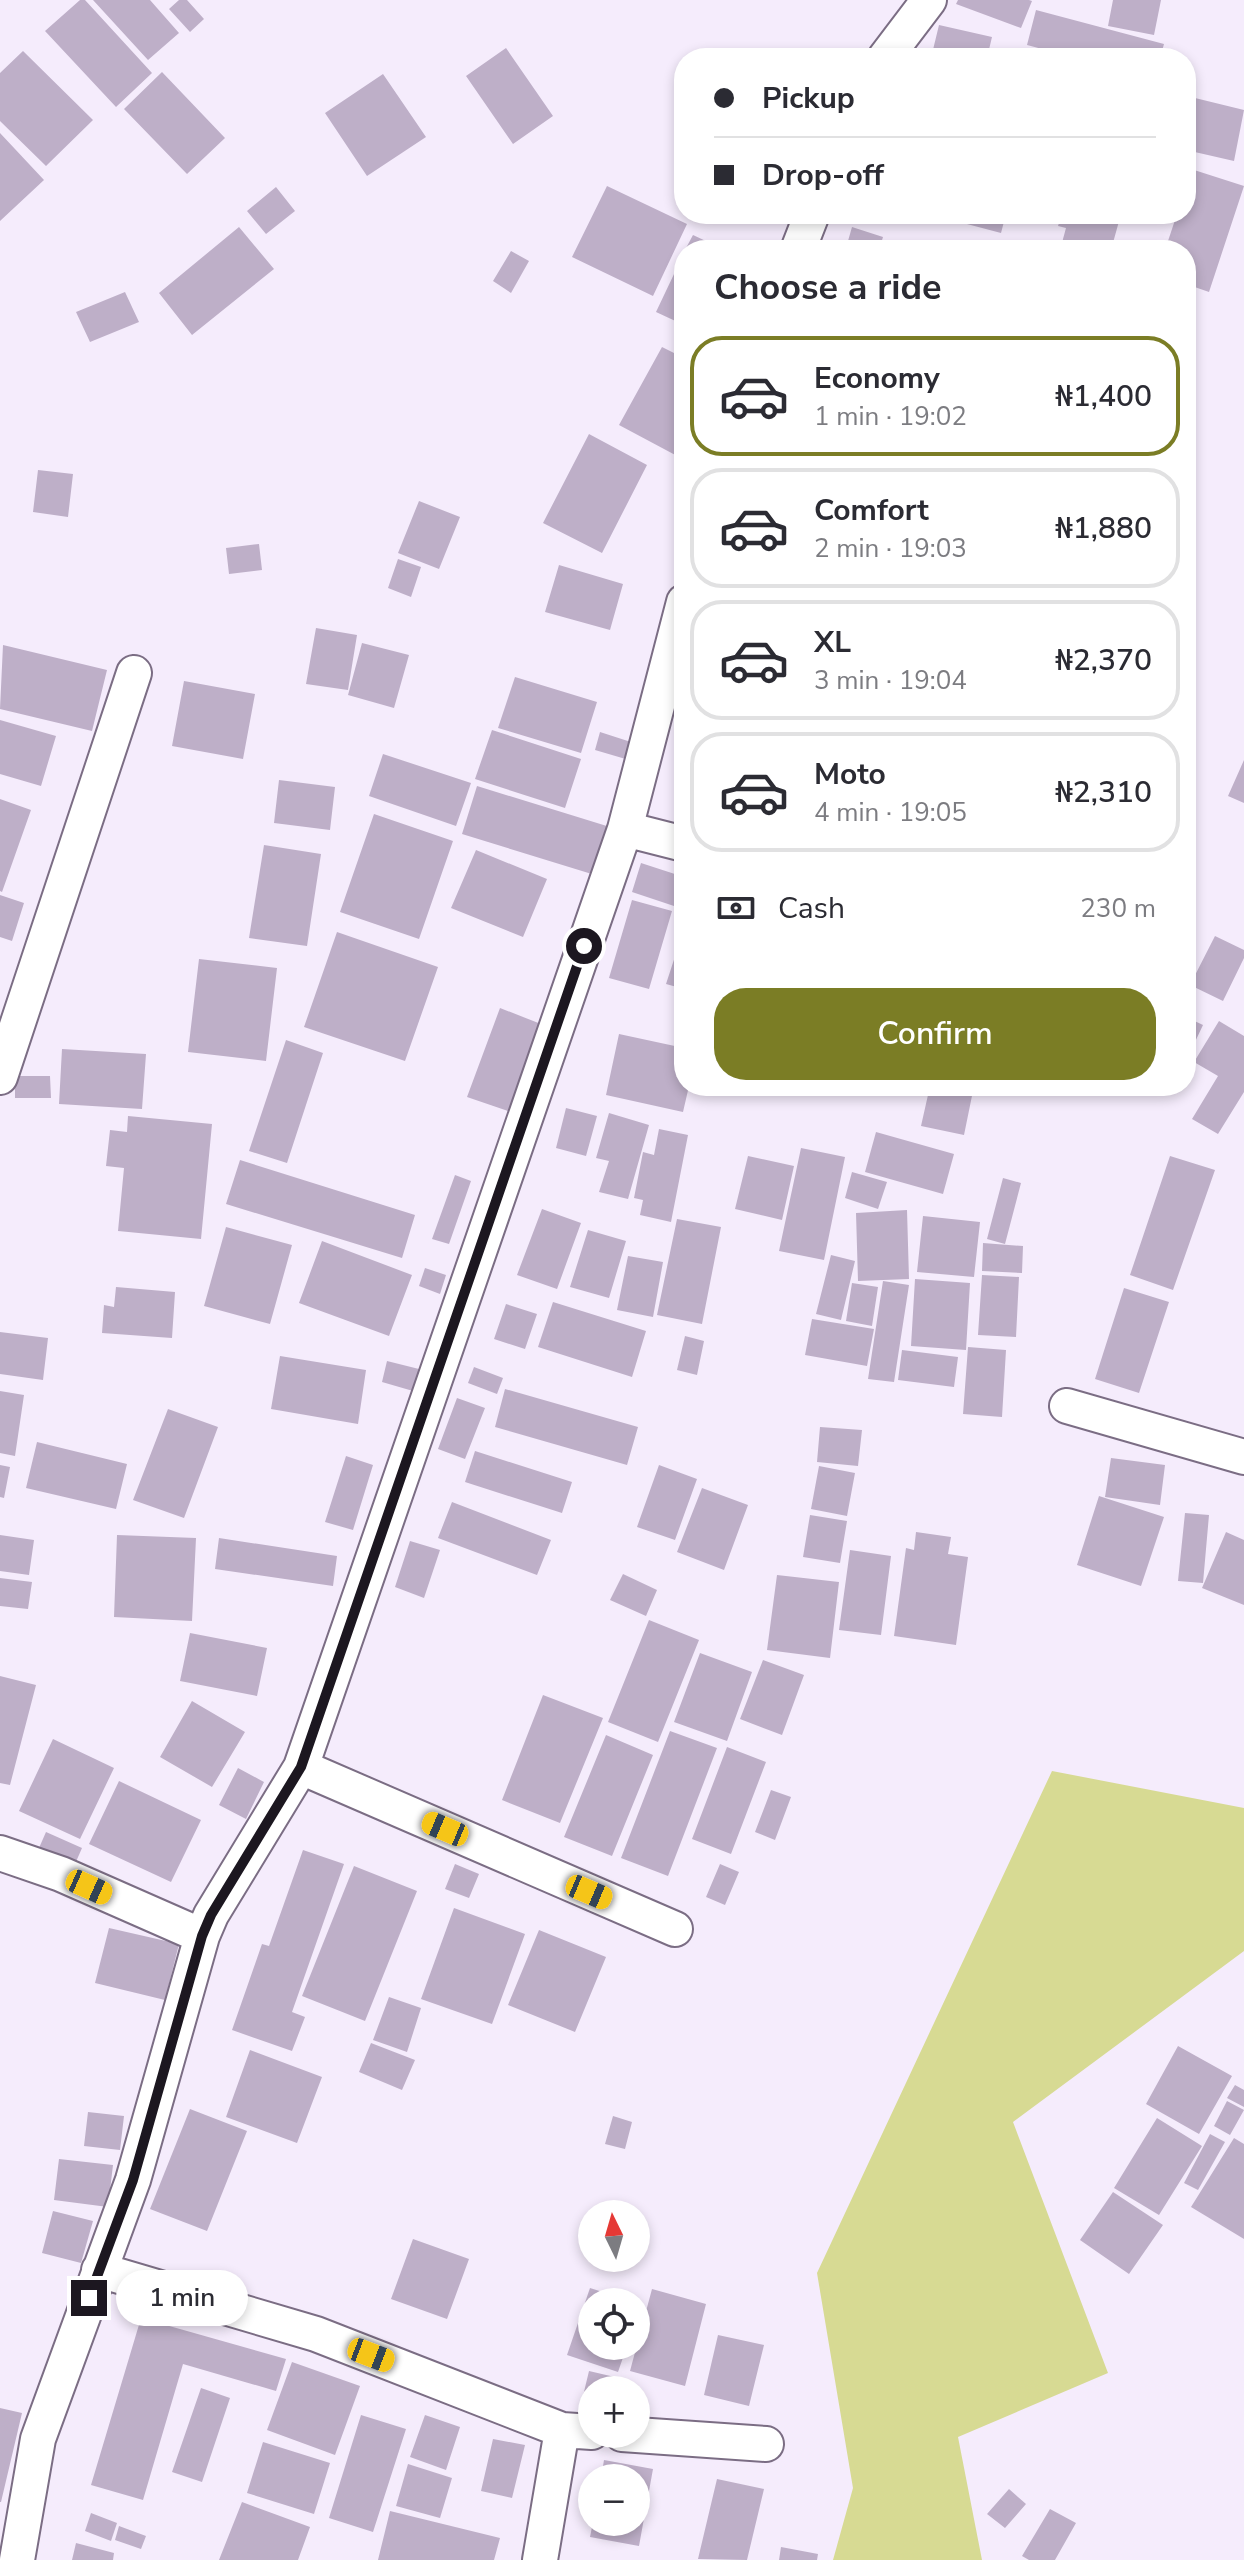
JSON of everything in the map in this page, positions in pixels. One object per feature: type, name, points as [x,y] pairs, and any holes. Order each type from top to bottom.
[{"type":"street","points":[[893,48],[929,0]]},
{"type":"street","points":[[17,2560],[38,2439],[133,2180],[202,1936],[211,1915],[301,1767],[625,829],[674,640]]},
{"type":"street","points":[[0,1077],[134,673]]},
{"type":"street","points":[[625,829],[674,841]]},
{"type":"street","points":[[1067,1406],[1244,1457]]},
{"type":"street","points":[[301,1767],[675,1929]]},
{"type":"street","points":[[0,1853],[61,1874],[202,1936]]},
{"type":"street","points":[[99,2270],[316,2334],[577,2431],[540,2560]]},
{"type":"street","points":[[650,2436],[766,2444]]},
{"type":"green space","points":[[1052,1771],[1244,1808],[1244,1951],[1013,2122],[1108,2373],[958,2437],[982,2560],[833,2560],[853,2488],[817,2273]]},
{"type":"building","points":[[80,0],[85,0],[152,73],[116,107],[45,31]]},
{"type":"building","points":[[93,0],[150,0],[179,33],[148,60]]},
{"type":"building","points":[[179,0],[187,0],[204,19],[190,32],[169,9]]},
{"type":"building","points":[[958,0],[1032,1],[1021,28],[956,4]]},
{"type":"building","points":[[1113,0],[1161,0],[1154,35],[1108,26]]},
{"type":"building","points":[[1036,10],[1164,44],[1163,48],[1038,48],[1027,45]]},
{"type":"building","points":[[939,25],[992,37],[989,48],[933,48]]},
{"type":"building","points":[[506,48],[553,116],[513,144],[466,76]]},
{"type":"building","points":[[23,51],[93,120],[46,166],[0,121],[0,73]]},
{"type":"building","points":[[162,72],[225,138],[187,174],[124,109]]},
{"type":"building","points":[[383,74],[426,137],[367,176],[325,113]]},
{"type":"building","points":[[1196,98],[1244,110],[1234,161],[1196,152]]},
{"type":"building","points":[[0,133],[44,180],[0,221]]},
{"type":"building","points":[[1196,171],[1244,186],[1209,292],[1196,287],[1196,240],[1168,240],[1174,224],[1196,224]]},
{"type":"building","points":[[607,186],[674,218],[674,224],[687,224],[679,240],[674,240],[674,252],[653,296],[572,257]]},
{"type":"building","points":[[276,187],[295,211],[266,234],[247,211]]},
{"type":"building","points":[[967,224],[1003,224],[1001,233]]},
{"type":"building","points":[[1118,224],[1114,240],[1063,240],[1066,228],[1058,226]]},
{"type":"building","points":[[239,227],[274,269],[192,335],[159,293]]},
{"type":"building","points":[[852,227],[883,237],[882,240],[848,240]]},
{"type":"building","points":[[511,251],[529,261],[511,293],[493,281]]},
{"type":"building","points":[[674,274],[674,320],[656,312]]},
{"type":"building","points":[[125,292],[139,322],[90,342],[76,312]]},
{"type":"building","points":[[662,347],[674,353],[674,454],[619,425]]},
{"type":"building","points":[[589,434],[647,465],[602,553],[543,523]]},
{"type":"building","points":[[38,470],[73,474],[68,517],[33,512]]},
{"type":"building","points":[[419,501],[460,517],[439,569],[398,553]]},
{"type":"building","points":[[259,544],[262,570],[229,574],[226,548]]},
{"type":"building","points":[[398,559],[421,567],[411,597],[388,588]]},
{"type":"building","points":[[559,565],[623,584],[610,630],[545,612]]},
{"type":"building","points":[[316,628],[357,635],[348,690],[306,684]]},
{"type":"building","points":[[362,643],[409,655],[394,708],[348,695]]},
{"type":"building","points":[[3,645],[107,670],[92,731],[0,709]]},
{"type":"building","points":[[515,677],[597,702],[581,753],[498,728]]},
{"type":"building","points":[[184,681],[255,694],[243,759],[172,746]]},
{"type":"building","points":[[0,720],[56,736],[41,786],[0,774]]},
{"type":"building","points":[[492,730],[581,759],[565,808],[475,779]]},
{"type":"building","points":[[600,732],[634,743],[629,760],[595,750]]},
{"type":"building","points":[[383,754],[471,783],[456,826],[369,796]]},
{"type":"building","points":[[1244,760],[1244,803],[1228,796]]},
{"type":"building","points":[[279,780],[335,787],[330,830],[274,823]]},
{"type":"building","points":[[477,786],[610,827],[595,875],[462,834]]},
{"type":"building","points":[[0,799],[31,810],[2,892],[0,891]]},
{"type":"building","points":[[374,814],[453,841],[419,939],[340,912]]},
{"type":"building","points":[[264,845],[321,854],[307,946],[249,938]]},
{"type":"building","points":[[476,850],[547,879],[523,937],[451,908]]},
{"type":"building","points":[[641,863],[674,874],[674,906],[632,892]]},
{"type":"building","points":[[0,895],[24,903],[12,941],[0,937]]},
{"type":"building","points":[[632,900],[672,911],[649,989],[609,978]]},
{"type":"building","points":[[337,932],[438,967],[405,1061],[304,1027]]},
{"type":"building","points":[[1215,936],[1244,950],[1244,958],[1223,1001],[1196,988],[1196,973]]},
{"type":"building","points":[[199,959],[277,968],[266,1061],[188,1052]]},
{"type":"building","points":[[674,960],[674,986],[666,984]]},
{"type":"building","points":[[500,1008],[541,1024],[508,1111],[467,1097]]},
{"type":"building","points":[[1219,1021],[1244,1036],[1244,1092],[1218,1134],[1192,1119],[1218,1076],[1196,1063]]},
{"type":"building","points":[[1196,1022],[1203,1025],[1196,1040]]},
{"type":"building","points":[[619,1034],[674,1046],[674,1096],[687,1096],[683,1112],[606,1095]]},
{"type":"building","points":[[286,1040],[323,1053],[287,1163],[249,1151]]},
{"type":"building","points":[[62,1049],[146,1054],[142,1109],[59,1104]]},
{"type":"building","points":[[15,1076],[50,1076],[51,1098],[15,1098]]},
{"type":"building","points":[[928,1096],[972,1096],[964,1135],[921,1126]]},
{"type":"building","points":[[566,1108],[597,1116],[586,1156],[556,1148]]},
{"type":"building","points":[[609,1113],[649,1125],[628,1199],[599,1192],[609,1161],[596,1158]]},
{"type":"building","points":[[128,1116],[212,1124],[201,1239],[118,1231],[124,1168],[106,1166],[110,1130],[127,1132]]},
{"type":"building","points":[[659,1129],[688,1135],[671,1222],[640,1215],[643,1200],[634,1198],[643,1152],[654,1155]]},
{"type":"building","points":[[876,1132],[954,1154],[943,1194],[865,1172]]},
{"type":"building","points":[[801,1148],[845,1157],[824,1260],[779,1251]]},
{"type":"building","points":[[748,1156],[794,1166],[782,1220],[735,1209]]},
{"type":"building","points":[[1170,1156],[1215,1170],[1173,1290],[1130,1275]]},
{"type":"building","points":[[240,1160],[415,1215],[402,1258],[226,1204]]},
{"type":"building","points":[[852,1172],[887,1182],[878,1209],[845,1198]]},
{"type":"building","points":[[455,1175],[471,1181],[449,1244],[432,1239]]},
{"type":"building","points":[[1003,1178],[1021,1183],[1005,1244],[987,1239]]},
{"type":"building","points":[[542,1209],[581,1223],[557,1289],[517,1275]]},
{"type":"building","points":[[907,1210],[909,1279],[858,1281],[856,1213]]},
{"type":"building","points":[[923,1216],[980,1222],[974,1277],[917,1272]]},
{"type":"building","points":[[677,1219],[721,1227],[702,1324],[657,1315]]},
{"type":"building","points":[[226,1227],[292,1245],[270,1324],[204,1306]]},
{"type":"building","points":[[588,1230],[626,1241],[609,1298],[570,1287]]},
{"type":"building","points":[[322,1241],[412,1275],[389,1336],[299,1303]]},
{"type":"building","points":[[983,1243],[1023,1246],[1022,1273],[982,1271]]},
{"type":"building","points":[[831,1255],[855,1261],[841,1320],[816,1314]]},
{"type":"building","points":[[628,1256],[663,1262],[653,1317],[617,1310]]},
{"type":"building","points":[[425,1268],[446,1275],[440,1294],[419,1286]]},
{"type":"building","points":[[982,1275],[1019,1277],[1016,1337],[978,1335]]},
{"type":"building","points":[[915,1279],[970,1283],[966,1350],[911,1346]]},
{"type":"building","points":[[883,1281],[909,1285],[894,1382],[868,1379]]},
{"type":"building","points":[[852,1283],[878,1287],[872,1326],[846,1321]]},
{"type":"building","points":[[116,1287],[175,1292],[172,1338],[102,1333],[104,1305],[114,1307]]},
{"type":"building","points":[[1124,1288],[1169,1302],[1139,1393],[1095,1379]]},
{"type":"building","points":[[553,1302],[646,1331],[632,1377],[538,1347]]},
{"type":"building","points":[[506,1304],[537,1314],[525,1349],[494,1339]]},
{"type":"building","points":[[812,1319],[874,1329],[867,1366],[805,1355]]},
{"type":"building","points":[[0,1332],[48,1338],[43,1380],[0,1374]]},
{"type":"building","points":[[685,1336],[704,1341],[697,1375],[677,1370]]},
{"type":"building","points":[[968,1347],[1006,1350],[1002,1417],[963,1414]]},
{"type":"building","points":[[902,1350],[958,1357],[954,1387],[898,1380]]},
{"type":"building","points":[[280,1356],[366,1370],[358,1424],[271,1409]]},
{"type":"building","points":[[387,1361],[419,1369],[413,1391],[382,1382]]},
{"type":"building","points":[[474,1367],[503,1378],[497,1394],[468,1383]]},
{"type":"building","points":[[505,1389],[638,1427],[627,1465],[495,1427]]},
{"type":"building","points":[[0,1391],[24,1395],[15,1456],[0,1453]]},
{"type":"building","points":[[457,1398],[485,1408],[465,1459],[438,1449]]},
{"type":"building","points":[[168,1409],[218,1427],[184,1518],[133,1500]]},
{"type":"building","points":[[820,1427],[862,1430],[858,1466],[817,1462]]},
{"type":"building","points":[[37,1442],[127,1464],[116,1509],[26,1488]]},
{"type":"building","points":[[475,1451],[572,1482],[562,1513],[465,1482]]},
{"type":"building","points":[[346,1456],[373,1465],[353,1530],[325,1522]]},
{"type":"building","points":[[1111,1458],[1165,1465],[1160,1505],[1105,1497]]},
{"type":"building","points":[[0,1465],[10,1467],[4,1498],[0,1497]]},
{"type":"building","points":[[659,1465],[697,1479],[675,1540],[637,1527]]},
{"type":"building","points":[[819,1466],[855,1473],[847,1516],[811,1509]]},
{"type":"building","points":[[702,1488],[748,1505],[724,1570],[677,1552]]},
{"type":"building","points":[[1099,1496],[1164,1517],[1141,1586],[1077,1565]]},
{"type":"building","points":[[452,1502],[551,1540],[537,1575],[438,1538]]},
{"type":"building","points":[[1185,1513],[1209,1515],[1203,1583],[1178,1581]]},
{"type":"building","points":[[810,1515],[847,1521],[840,1563],[803,1557]]},
{"type":"building","points":[[916,1532],[951,1537],[948,1554],[968,1557],[956,1645],[894,1636],[906,1548],[914,1550]]},
{"type":"building","points":[[1226,1532],[1244,1540],[1244,1605],[1202,1588]]},
{"type":"building","points":[[0,1535],[34,1540],[29,1575],[0,1571]]},
{"type":"building","points":[[117,1535],[196,1538],[192,1621],[114,1617]]},
{"type":"building","points":[[219,1538],[337,1556],[333,1586],[215,1569]]},
{"type":"building","points":[[410,1541],[440,1550],[424,1598],[395,1587]]},
{"type":"building","points":[[850,1550],[891,1556],[881,1635],[839,1630]]},
{"type":"building","points":[[623,1574],[657,1590],[646,1616],[610,1600]]},
{"type":"building","points":[[777,1575],[839,1582],[830,1658],[767,1650]]},
{"type":"building","points":[[0,1578],[32,1582],[28,1609],[0,1606]]},
{"type":"building","points":[[649,1620],[699,1640],[658,1742],[608,1722]]},
{"type":"building","points":[[190,1633],[267,1648],[257,1696],[180,1681]]},
{"type":"building","points":[[700,1653],[752,1672],[727,1741],[674,1722]]},
{"type":"building","points":[[763,1660],[804,1675],[782,1735],[740,1719]]},
{"type":"building","points":[[0,1676],[36,1685],[10,1785],[0,1783]]},
{"type":"building","points":[[543,1695],[603,1718],[560,1823],[502,1800]]},
{"type":"building","points":[[192,1701],[245,1732],[212,1787],[160,1757]]},
{"type":"building","points":[[670,1731],[717,1748],[668,1876],[621,1858]]},
{"type":"building","points":[[606,1735],[653,1755],[612,1856],[564,1837]]},
{"type":"building","points":[[53,1739],[114,1768],[80,1839],[19,1811]]},
{"type":"building","points":[[727,1747],[766,1762],[731,1854],[692,1839]]},
{"type":"building","points":[[238,1768],[264,1782],[246,1819],[219,1805]]},
{"type":"building","points":[[119,1781],[201,1820],[171,1882],[89,1844]]},
{"type":"building","points":[[771,1790],[791,1797],[775,1840],[755,1832]]},
{"type":"building","points":[[46,1832],[82,1848],[75,1864],[39,1848]]},
{"type":"building","points":[[303,1850],[344,1864],[292,2012],[305,2017],[292,2051],[232,2030],[262,1944],[269,1946]]},
{"type":"building","points":[[455,1864],[479,1874],[469,1898],[445,1889]]},
{"type":"building","points":[[720,1864],[739,1872],[725,1905],[706,1897]]},
{"type":"building","points":[[354,1866],[417,1891],[365,2021],[302,1996]]},
{"type":"building","points":[[454,1908],[525,1934],[492,2024],[421,1999]]},
{"type":"building","points":[[109,1928],[179,1944],[165,2000],[95,1983]]},
{"type":"building","points":[[539,1930],[606,1957],[575,2032],[508,2005]]},
{"type":"building","points":[[389,1997],[421,2008],[407,2052],[373,2040]]},
{"type":"building","points":[[371,2043],[415,2060],[402,2090],[359,2072]]},
{"type":"building","points":[[1178,2046],[1232,2076],[1199,2134],[1146,2104]]},
{"type":"building","points":[[250,2050],[322,2077],[297,2143],[226,2117]]},
{"type":"building","points":[[1235,2085],[1244,2090],[1244,2107],[1227,2098]]},
{"type":"building","points":[[1227,2101],[1244,2110],[1230,2135],[1214,2126]]},
{"type":"building","points":[[190,2109],[247,2131],[207,2231],[150,2209]]},
{"type":"building","points":[[88,2112],[124,2116],[120,2150],[84,2146]]},
{"type":"building","points":[[613,2116],[632,2122],[625,2149],[605,2144]]},
{"type":"building","points":[[1157,2118],[1202,2146],[1159,2215],[1114,2188]]},
{"type":"building","points":[[1210,2134],[1225,2142],[1198,2190],[1184,2183]]},
{"type":"building","points":[[1234,2138],[1244,2144],[1244,2239],[1191,2207]]},
{"type":"building","points":[[59,2159],[113,2165],[108,2207],[54,2200]]},
{"type":"building","points":[[1113,2192],[1163,2225],[1129,2274],[1080,2240]]},
{"type":"building","points":[[53,2211],[93,2221],[81,2263],[42,2253]]},
{"type":"building","points":[[413,2239],[469,2259],[447,2319],[391,2299]]},
{"type":"building","points":[[652,2289],[706,2304],[685,2386],[630,2371],[633,2360],[650,2360]]},
{"type":"building","points":[[141,2318],[286,2359],[276,2391],[183,2364],[143,2500],[91,2485]]},
{"type":"building","points":[[578,2323],[578,2359],[567,2355]]},
{"type":"building","points":[[718,2335],[764,2345],[749,2406],[704,2395]]},
{"type":"building","points":[[582,2360],[622,2360],[618,2372]]},
{"type":"building","points":[[292,2362],[360,2386],[335,2455],[267,2430]]},
{"type":"building","points":[[589,2371],[610,2376],[588,2376]]},
{"type":"building","points":[[201,2388],[230,2398],[202,2482],[172,2472]]},
{"type":"building","points":[[0,2408],[22,2413],[1,2502],[0,2502]]},
{"type":"building","points":[[361,2415],[406,2429],[373,2532],[329,2518]]},
{"type":"building","points":[[425,2415],[460,2427],[446,2470],[410,2457]]},
{"type":"building","points":[[493,2439],[525,2445],[512,2498],[481,2491]]},
{"type":"building","points":[[263,2442],[330,2463],[314,2514],[247,2493]]},
{"type":"building","points":[[604,2460],[626,2464],[603,2464]]},
{"type":"building","points":[[408,2464],[452,2478],[440,2518],[396,2506]]},
{"type":"building","points":[[717,2479],[764,2489],[747,2560],[698,2559]]},
{"type":"building","points":[[1009,2489],[1026,2504],[1005,2528],[987,2514]]},
{"type":"building","points":[[242,2502],[310,2527],[298,2560],[219,2560]]},
{"type":"building","points":[[1050,2509],[1076,2523],[1055,2560],[1029,2560],[1022,2556]]},
{"type":"building","points":[[390,2511],[500,2538],[494,2560],[378,2560]]},
{"type":"building","points":[[91,2513],[117,2523],[111,2541],[85,2531]]},
{"type":"building","points":[[119,2526],[146,2536],[141,2549],[115,2540]]},
{"type":"building","points":[[590,2536],[641,2536],[639,2546]]},
{"type":"building","points":[[76,2543],[114,2553],[113,2560],[72,2560]]},
{"type":"building","points":[[781,2547],[818,2554],[817,2560],[779,2560]]},
{"type":"route","points":[[89,2298],[133,2180],[202,1936],[211,1915],[301,1767],[584,946]]}]
